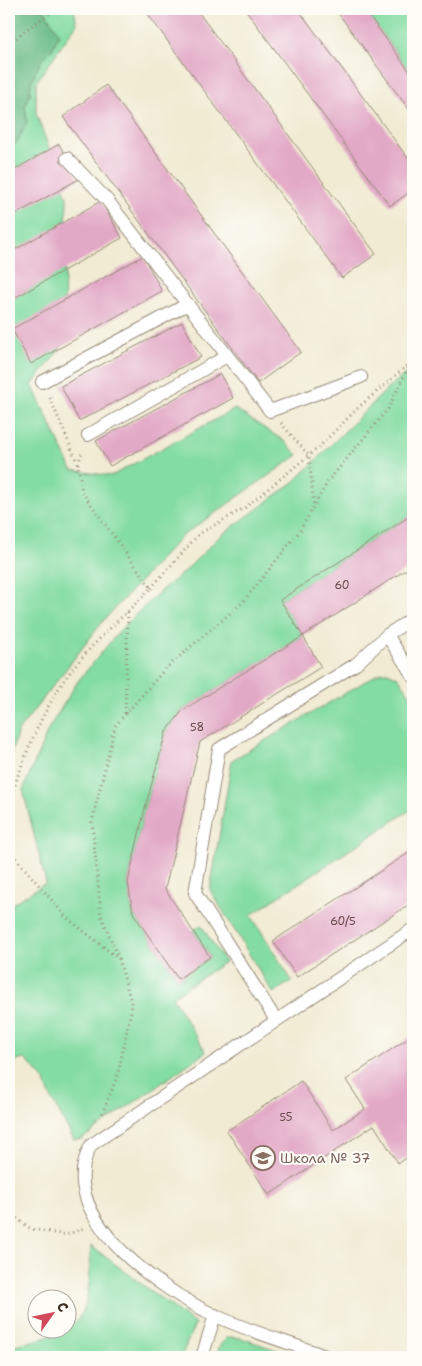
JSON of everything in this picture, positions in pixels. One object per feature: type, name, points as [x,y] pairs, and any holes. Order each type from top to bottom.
[{"type":"lane","points":[[66,158],[107,200],[270,411],[361,377]]},
{"type":"lane","points":[[42,382],[188,304]]},
{"type":"lane","points":[[88,435],[227,356]]},
{"type":"lane","points":[[276,1020],[195,893],[220,749],[356,664],[387,635],[413,618]]},
{"type":"lane","points":[[387,635],[413,676]]},
{"type":"lane","points":[[328,1357],[215,1315],[175,1293],[140,1267],[118,1247],[99,1223],[88,1204],[83,1160],[91,1145],[413,929]]},
{"type":"lane","points":[[202,1357],[215,1315]]},
{"type":"path","points":[[9,45],[23,32],[56,9]]},
{"type":"path","points":[[9,804],[18,772],[45,713],[77,663],[151,588],[199,534],[246,507],[308,456],[360,406],[410,364],[388,409],[330,480],[299,532],[243,602],[166,668],[115,726],[92,822],[101,915],[119,959],[132,1006],[118,1074],[101,1118]]},
{"type":"path","points":[[42,382],[64,428],[78,464],[82,492],[151,588]]},
{"type":"path","points":[[270,411],[308,456],[314,506]]},
{"type":"path","points":[[125,714],[128,611]]},
{"type":"path","points":[[9,834],[14,856],[66,917],[119,959]]},
{"type":"path","points":[[9,1212],[31,1229],[66,1234],[99,1223]]},
{"type":"green space","points":[[16,9],[43,9],[59,33],[52,50],[41,61],[31,82],[30,94],[25,105],[27,122],[9,153],[9,14]]},
{"type":"green space","points":[[43,9],[74,9],[77,24],[36,82],[36,113],[67,197],[63,345],[32,385],[72,470],[111,476],[235,409],[284,441],[298,455],[182,536],[104,620],[18,731],[9,760],[9,153],[27,122],[25,105],[30,94],[31,82],[41,61],[52,50],[59,34]]},
{"type":"green space","points":[[364,9],[402,9],[413,22],[413,76]]},
{"type":"green space","points":[[413,368],[413,514],[280,600],[303,636],[183,710],[166,732],[145,808],[128,882],[133,913],[178,979],[210,957],[193,931],[201,925],[225,962],[172,997],[206,1052],[82,1139],[74,1140],[51,1098],[44,1079],[25,1059],[9,1062],[9,864],[10,905],[46,883],[23,790],[49,728],[78,681],[121,629],[158,593],[185,571],[219,537],[294,482],[388,388]]},
{"type":"green space","points":[[381,672],[388,672],[398,677],[413,699],[413,808],[251,915],[292,981],[273,993],[210,890],[232,760]]},
{"type":"green space","points":[[91,1246],[195,1324],[181,1357],[9,1357],[9,1346],[44,1338],[78,1338],[78,1318],[84,1308],[90,1272]]},
{"type":"green space","points":[[228,1337],[241,1338],[297,1357],[216,1357],[220,1345]]},
{"type":"building","points":[[144,9],[196,9],[376,254],[342,278]]},
{"type":"building","points":[[245,9],[298,9],[413,165],[413,190],[390,206]]},
{"type":"building","points":[[335,9],[364,9],[413,76],[413,115]]},
{"type":"building","points":[[106,85],[301,352],[258,383],[63,117]]},
{"type":"building","points":[[59,144],[79,179],[9,218],[9,173]]},
{"type":"building","points":[[101,201],[122,238],[9,301],[9,253]]},
{"type":"building","points":[[143,256],[162,291],[31,364],[12,329]]},
{"type":"building","points":[[182,322],[201,357],[79,421],[61,386]]},
{"type":"building","points":[[220,374],[233,398],[110,466],[96,441]]},
{"type":"building","points":[[413,514],[413,565],[303,636],[280,600]]},
{"type":"building","points":[[303,636],[321,667],[200,742],[165,889],[210,957],[178,979],[133,913],[128,882],[145,808],[166,732],[183,710]]},
{"type":"building","points":[[413,850],[413,902],[297,977],[273,941]]},
{"type":"building","points":[[413,1035],[413,1153],[398,1163],[374,1125],[269,1195],[227,1131],[301,1081],[333,1130],[365,1109],[346,1080]]},
{"type":"place","name":"Школа № 37","points":[[263,1158]]}]
